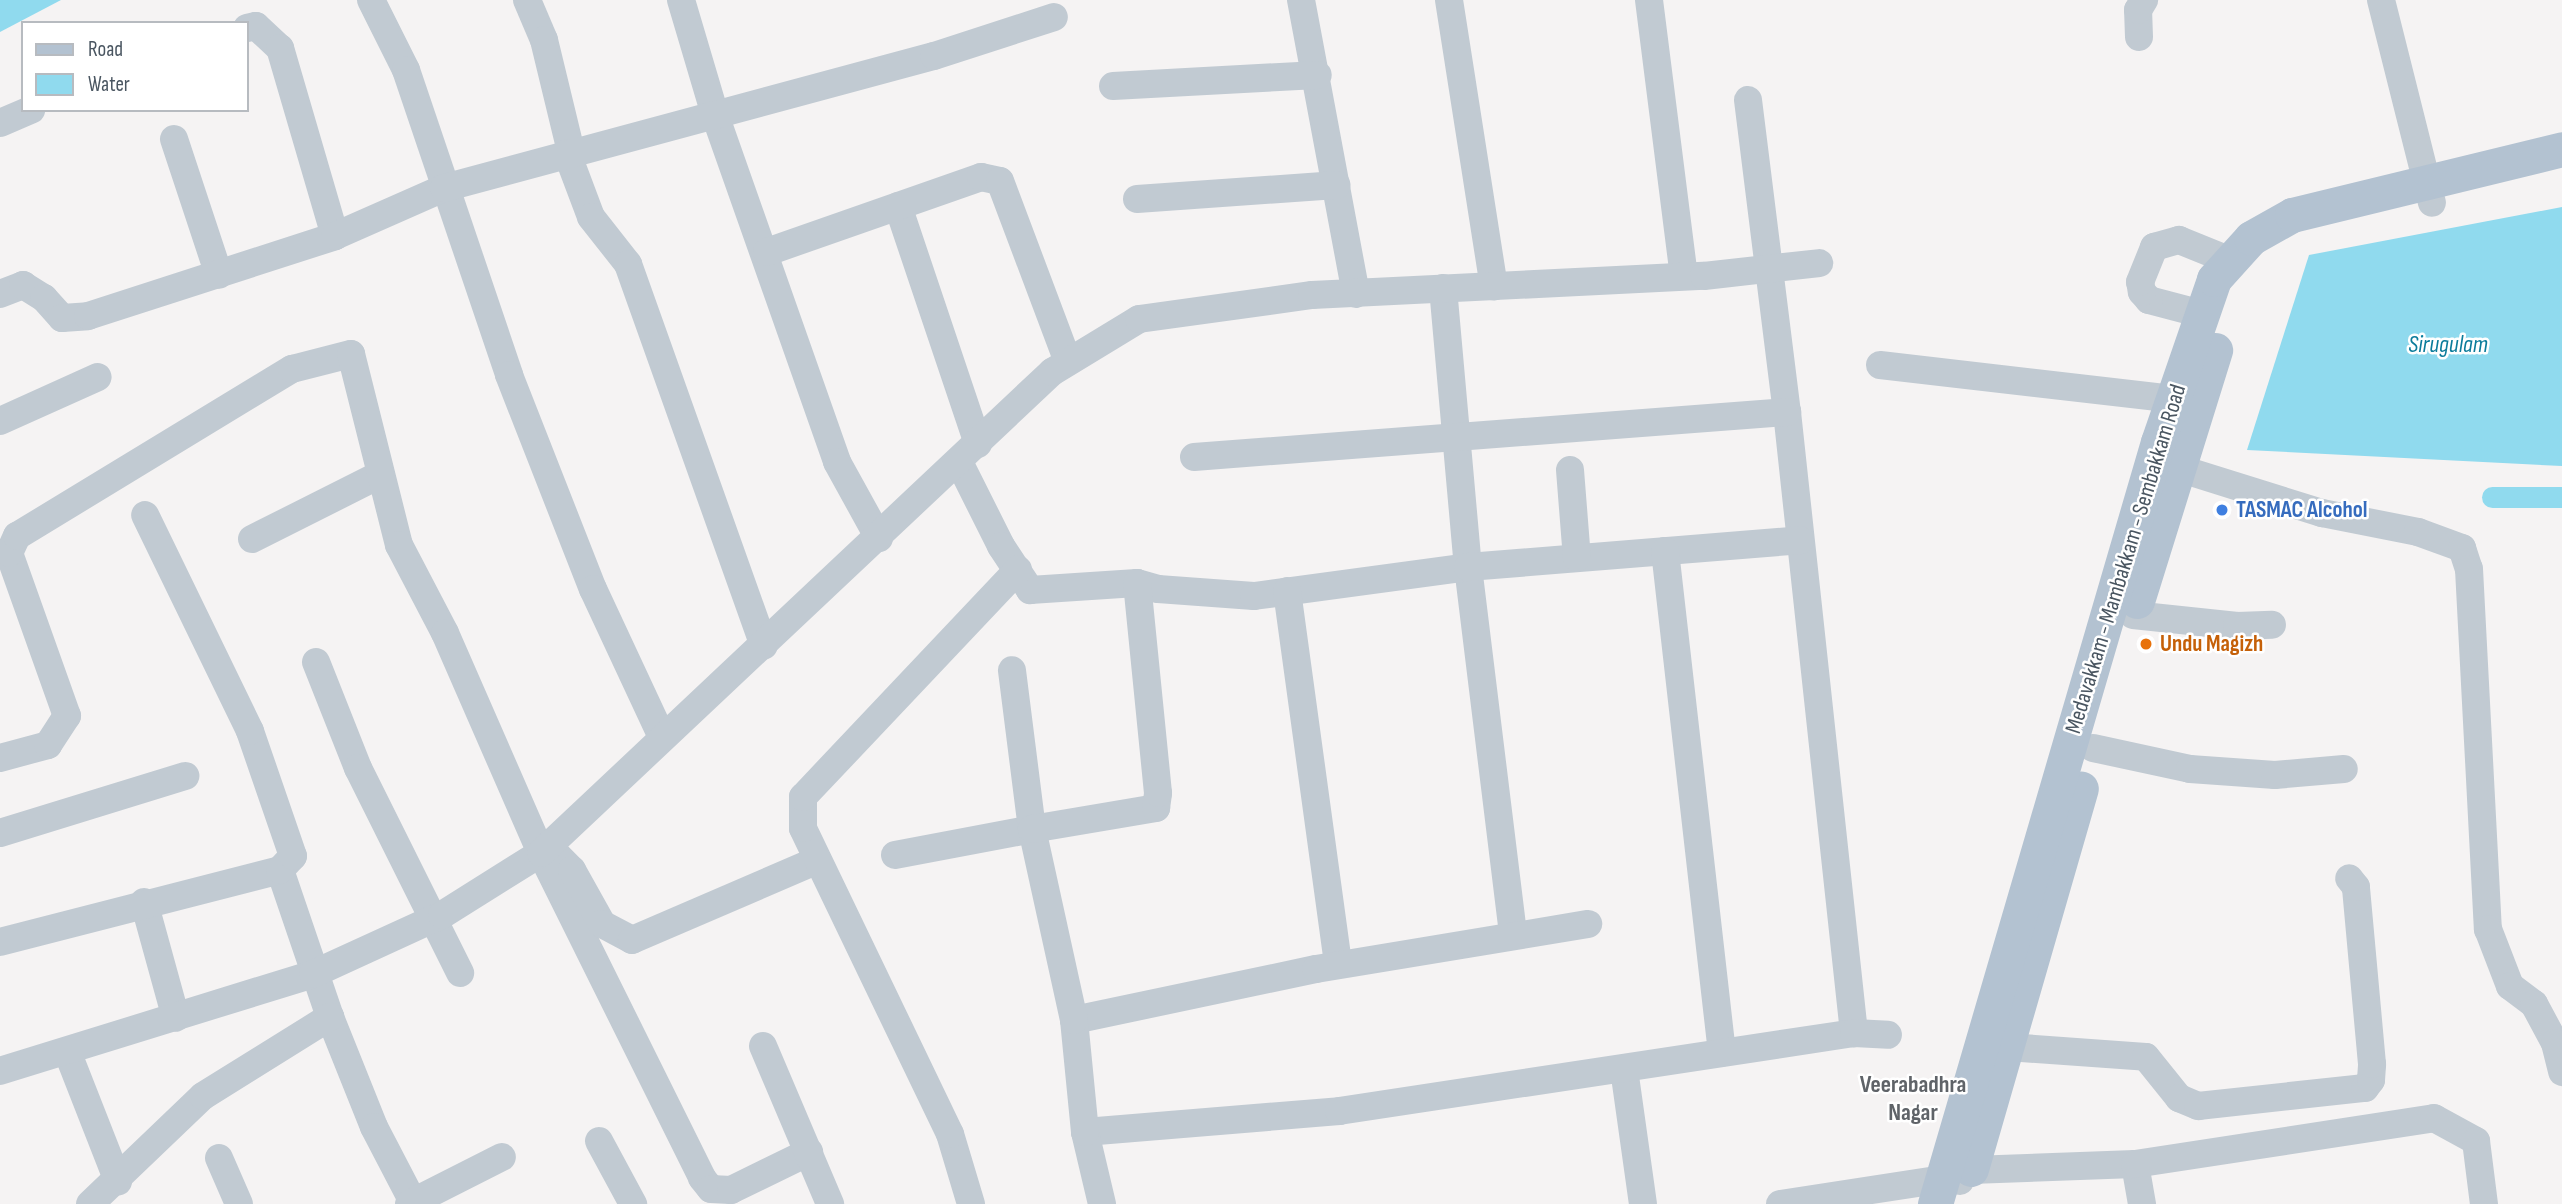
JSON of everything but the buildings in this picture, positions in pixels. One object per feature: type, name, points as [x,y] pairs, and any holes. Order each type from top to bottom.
[{"type":"main road","name":"Medavakkam - Mambakkam - Sembakkam Road","points":[[1955,1188],[2008,1047],[2093,748],[2233,290],[2265,255],[2300,236],[2562,149]]},
{"type":"main road","name":"Medavakkam - Mambakkam - Sembakkam Road","points":[[1955,1188],[1980,1041],[2173,399],[2214,279],[2251,238],[2292,215],[2562,171]]},
{"type":"street","points":[[372,0],[406,70],[509,375],[568,527],[662,737]]},
{"type":"street","points":[[527,0],[544,40],[569,153],[591,217],[628,264],[764,645]]},
{"type":"street","points":[[681,0],[715,115],[767,252],[837,462],[879,538]]},
{"type":"street","points":[[1301,0],[1318,75],[1356,294]]},
{"type":"street","points":[[1449,0],[1494,286]]},
{"type":"street","points":[[1648,0],[1684,276]]},
{"type":"street","points":[[2139,37],[2138,10],[2144,0]]},
{"type":"street","points":[[2381,0],[2429,192]]},
{"type":"street","points":[[0,294],[23,285],[44,298],[62,318],[88,316],[335,236],[444,188],[934,56],[1054,17]]},
{"type":"street","points":[[248,28],[256,26],[280,48],[335,236]]},
{"type":"street","points":[[1112,86],[1318,75]]},
{"type":"street","points":[[1748,100],[1787,412],[1854,1033]]},
{"type":"street","points":[[0,123],[26,112]]},
{"type":"street","points":[[174,139],[219,275]]},
{"type":"street","points":[[767,252],[981,177],[1000,181],[1068,362]]},
{"type":"street","points":[[1137,200],[1337,184]]},
{"type":"street","points":[[898,206],[968,453],[1018,570],[1030,590],[1137,583],[1158,589],[1254,596],[1468,567],[1800,540]]},
{"type":"street","points":[[2202,314],[2149,300],[2142,292],[2140,282],[2154,247],[2179,240],[2231,261]]},
{"type":"street","points":[[0,1071],[313,974],[430,920],[544,850],[662,737],[1068,362],[1139,319],[1166,313],[1356,294],[1770,271],[1819,263]]},
{"type":"street","points":[[1443,288],[1468,567],[1513,935]]},
{"type":"street","points":[[0,758],[48,745],[67,716],[9,553],[17,536],[292,369],[351,354],[399,545],[444,634],[688,1151],[711,1189],[731,1190],[809,1153]]},
{"type":"street","points":[[1880,365],[2173,399]]},
{"type":"street","points":[[0,421],[98,377]]},
{"type":"street","points":[[1194,457],[1787,412]]},
{"type":"street","points":[[2178,468],[2322,513],[2444,538],[2462,548],[2469,569],[2488,929],[2510,986],[2534,1004],[2555,1043],[2562,1072]]},
{"type":"street","points":[[1570,470],[1577,558]]},
{"type":"street","points":[[252,539],[381,474]]},
{"type":"street","points":[[0,942],[144,902],[280,870],[293,856],[250,731],[145,515]]},
{"type":"street","points":[[1665,551],[1722,1053]]},
{"type":"street","points":[[971,1204],[950,1134],[803,828],[803,797],[1018,570]]},
{"type":"street","points":[[895,855],[1156,808],[1158,793],[1137,583]]},
{"type":"street","points":[[1287,591],[1338,965]]},
{"type":"street","points":[[2133,615],[2237,626],[2272,625]]},
{"type":"street","points":[[316,662],[358,768],[430,920],[460,973]]},
{"type":"street","points":[[1013,670],[1032,829],[1074,1020],[1085,1132],[1102,1204]]},
{"type":"street","points":[[2093,748],[2190,769],[2275,775],[2344,769]]},
{"type":"street","points":[[0,833],[185,776]]},
{"type":"street","points":[[544,850],[572,870],[602,924],[625,940],[666,929],[818,860]]},
{"type":"street","points":[[280,870],[313,974],[330,1017],[374,1127],[412,1203],[502,1157]]},
{"type":"street","points":[[2008,1047],[2146,1057],[2179,1098],[2198,1106],[2365,1088],[2371,1080],[2372,1064],[2356,887],[2349,878]]},
{"type":"street","points":[[144,902],[176,1018]]},
{"type":"street","points":[[1074,1020],[1338,965],[1588,924]]},
{"type":"street","points":[[90,1204],[118,1181],[203,1096],[330,1017]]},
{"type":"street","points":[[1085,1132],[1339,1111],[1854,1033],[1888,1035]]},
{"type":"street","points":[[763,1046],[830,1204]]},
{"type":"street","points":[[67,1051],[118,1181]]},
{"type":"street","points":[[1624,1069],[1643,1204]]},
{"type":"street","points":[[1780,1204],[1955,1188],[2135,1164],[2434,1118],[2476,1141],[2484,1204]]},
{"type":"street","points":[[599,1141],[633,1204]]},
{"type":"street","points":[[219,1158],[239,1204]]},
{"type":"street","points":[[2135,1164],[2141,1204]]},
{"type":"water","points":[[0,0],[61,0],[0,32]]},
{"type":"water","name":"Sirugulam","points":[[2562,207],[2562,466],[2247,450],[2309,255]]},
{"type":"waterway","points":[[2492,497],[2562,497]]},
{"type":"place","name":"TASMAC Alcohol","points":[[2222,510]]},
{"type":"place","name":"Undu Magizh","points":[[2146,644]]},
{"type":"district","name":"Veerabadhra Nagar","points":[[1913,1099]]}]
